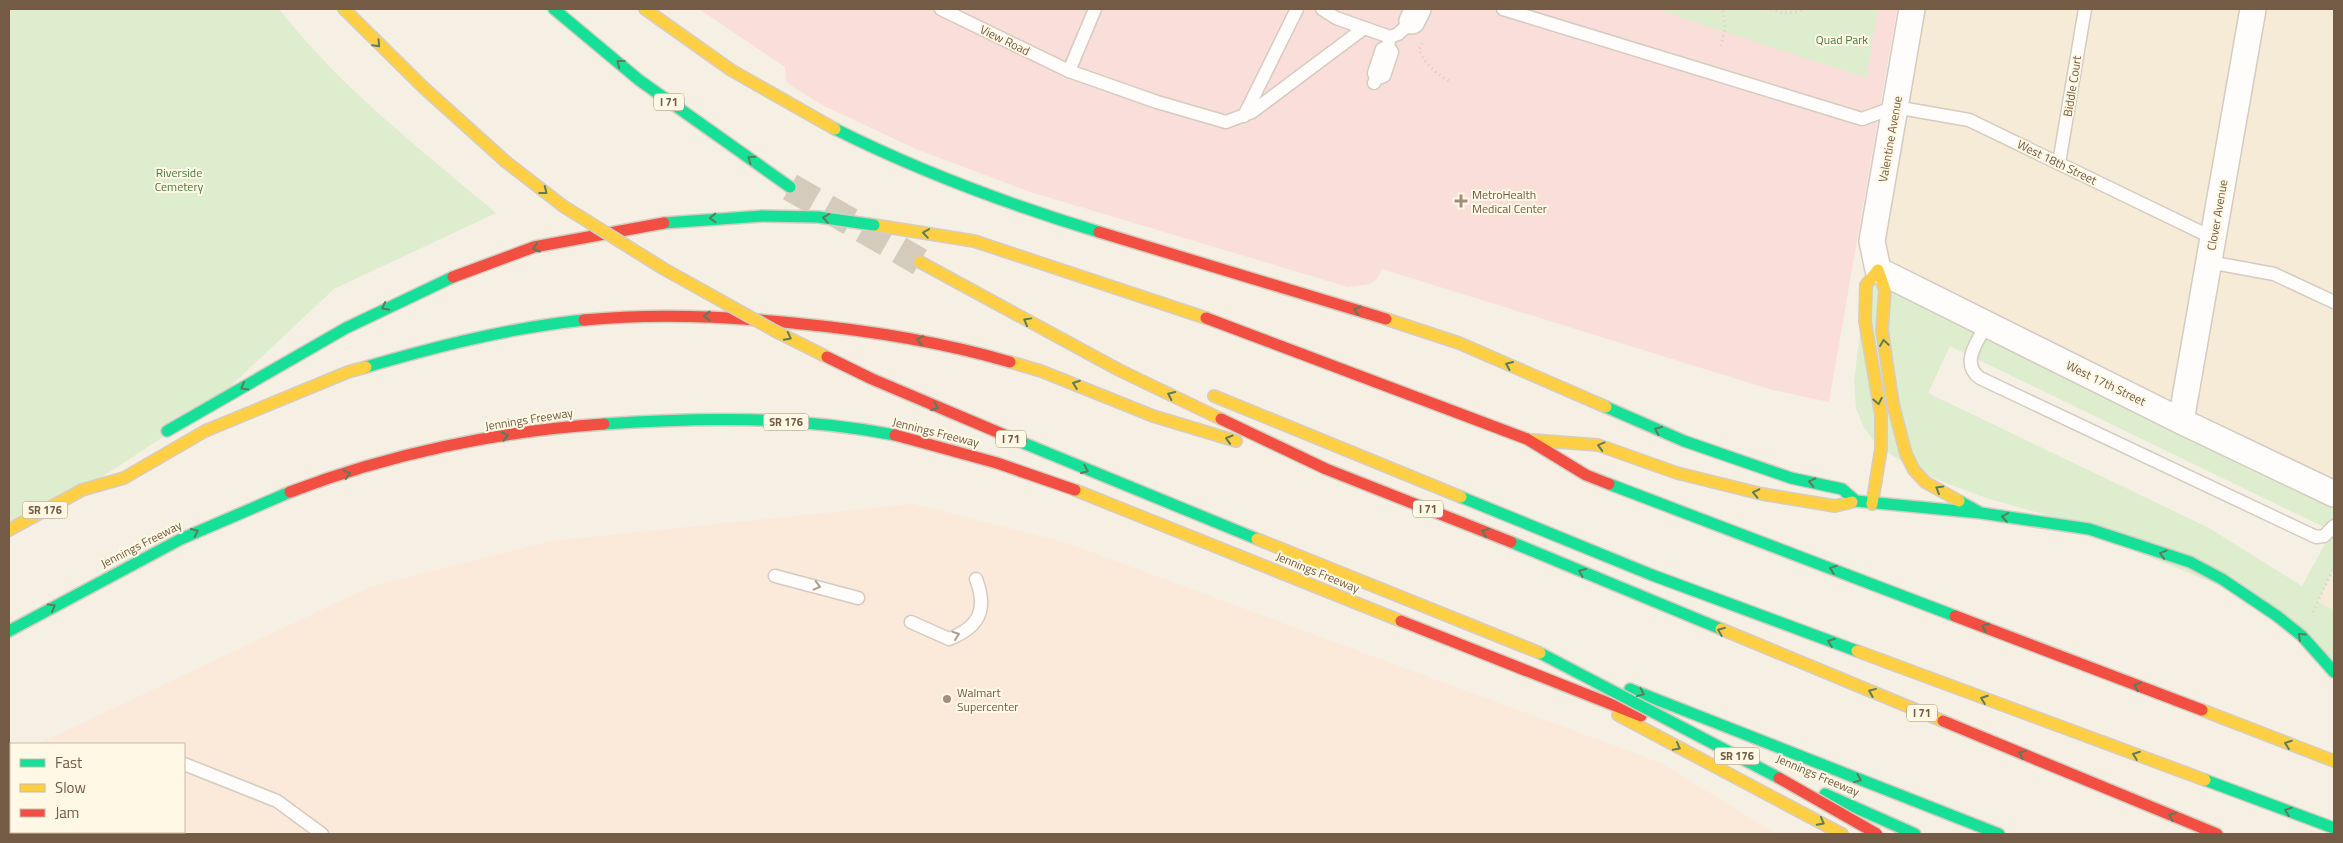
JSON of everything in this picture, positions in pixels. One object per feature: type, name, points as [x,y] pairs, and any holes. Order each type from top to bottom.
[{"type":"main road","name":"I 71","points":[[344,9],[387,55],[442,107],[505,161],[563,206],[664,269],[775,331],[872,380],[1132,489],[1547,656],[1999,834]]},
{"type":"main road","name":"I 71","points":[[554,9],[573,27],[669,102],[790,187]]},
{"type":"main road","points":[[645,9],[687,41],[756,87],[812,119],[954,184],[1014,206],[1459,343],[1684,441],[1791,478],[1842,489],[1856,501]]},
{"type":"main road","points":[[158,436],[388,305],[459,274],[535,247],[693,218],[818,217],[974,241],[1119,287],[1258,336],[1527,439],[1586,475],[2334,761]]},
{"type":"main road","name":"I 71","points":[[920,262],[1047,333],[1119,370],[1326,469],[1530,550],[2218,834]]},
{"type":"main road","points":[[1872,504],[1881,450],[1881,415],[1869,353],[1866,285],[1878,270]]},
{"type":"main road","points":[[1878,270],[1885,290],[1882,330],[1893,404],[1906,454],[1914,470],[1925,482],[1981,514]]},
{"type":"main road","name":"SR 176","points":[[9,530],[82,490],[124,478],[205,431],[348,372],[447,343],[530,326],[656,316],[725,316],[818,325],[902,336],[970,350],[1041,371],[1153,416],[1326,469]]},
{"type":"main road","points":[[1047,333],[1080,337]]},
{"type":"main road","points":[[1200,389],[1652,575],[2334,828]]},
{"type":"main road","name":"Jennings Freeway","points":[[9,631],[149,554],[244,510],[343,475],[433,450],[526,432],[660,419],[751,419],[849,426],[952,448],[1055,481],[1557,684],[1689,735],[1915,834]]},
{"type":"main road","points":[[1527,439],[1598,445],[1677,473],[1762,494],[1835,506],[1856,501],[1981,514],[2089,530],[2190,562],[2222,579],[2277,616],[2302,636],[2334,672]]},
{"type":"main road","points":[[82,490],[104,472]]},
{"type":"main road","points":[[1547,656],[1779,778],[1877,834]]},
{"type":"main road","points":[[1557,684],[1842,834]]},
{"type":"street","name":"Valentine Avenue","points":[[1878,270],[1872,241],[1912,9]]},
{"type":"street","name":"Clover Avenue","points":[[2181,421],[2253,9]]},
{"type":"street","name":"West 17th Street","points":[[1878,270],[2181,421],[2334,494]]},
{"type":"lane","name":"View Road","points":[[941,9],[1069,71],[1157,102],[1226,122],[1244,117]]},
{"type":"lane","points":[[1069,71],[1095,9]]},
{"type":"lane","points":[[1244,117],[1298,9]]},
{"type":"lane","points":[[1322,9],[1336,18],[1389,42],[1392,52],[1384,76],[1375,81]]},
{"type":"lane","points":[[1503,9],[1862,120],[1895,107]]},
{"type":"lane","name":"Biddle Court","points":[[2059,163],[2085,9]]},
{"type":"lane","points":[[1389,42],[1398,34],[1418,23]]},
{"type":"lane","points":[[1244,117],[1363,29]]},
{"type":"lane","name":"West 18th Street","points":[[1895,107],[1981,124],[2213,238]]},
{"type":"lane","points":[[2209,262],[2274,274],[2334,302]]},
{"type":"lane","points":[[1987,324],[1975,345],[1969,364],[1972,372],[1980,378],[2316,538],[2324,536],[2334,526]]},
{"type":"lane","points":[[775,576],[858,598]]},
{"type":"lane","points":[[911,622],[949,639],[971,628],[978,621],[980,606],[981,591],[976,579]]},
{"type":"lane","points":[[185,764],[277,801],[322,834]]},
{"type":"lane","points":[[9,818],[10,812]]},
{"type":"path","points":[[1721,46],[1725,29],[1723,9]]},
{"type":"path","points":[[1771,9],[1794,13],[1803,9]]},
{"type":"path","points":[[1418,23],[1419,50],[1423,58],[1433,71],[1449,81]]},
{"type":"path","points":[[2312,615],[2334,567]]},
{"type":"shaded area","name":"MetroHealth Medical Center","points":[[699,9],[1897,9],[1829,402],[1769,389],[1382,269],[1377,279],[1370,284],[1348,287],[1027,191],[918,150],[822,105],[790,85],[786,80],[785,67]]},
{"type":"shaded area","points":[[1912,9],[2334,9],[2334,494],[1868,265]]},
{"type":"shaded area","points":[[913,504],[1067,543],[1661,763],[1776,834],[9,834],[10,758],[10,833],[185,833],[185,743],[40,743],[370,587],[552,541]]},
{"type":"shaded area","points":[[2334,567],[2334,610],[2318,602]]},
{"type":"green space","name":"Riverside Cemetery","points":[[9,9],[279,9],[328,65],[382,117],[496,213],[334,289],[206,409],[82,490],[9,530]]},
{"type":"green space","name":"Quad Park","points":[[1655,9],[1878,9],[1866,78]]},
{"type":"green space","points":[[1868,265],[2334,494],[2334,567],[2318,602],[2334,610],[2334,672],[2250,598],[2049,516],[1983,497],[1918,472],[1878,446],[1864,428],[1856,408],[1854,382]],"holes":[[[1950,346],[2332,531],[2302,586],[2209,528],[1928,393]]]},
{"type":"tunnel","points":[[790,187],[920,262]]},
{"type":"traffic: fast","points":[[554,9],[639,80],[790,187]]},
{"type":"traffic: fast","points":[[835,129],[867,145],[965,186],[1099,232]]},
{"type":"traffic: fast","points":[[664,223],[762,216]]},
{"type":"traffic: fast","points":[[762,216],[818,217],[874,225]]},
{"type":"traffic: fast","points":[[167,431],[346,328],[453,277]]},
{"type":"traffic: fast","points":[[366,367],[474,339],[556,323],[584,320]]},
{"type":"traffic: fast","points":[[1606,407],[1684,441],[1791,478],[1842,489],[1856,501],[1981,513]]},
{"type":"traffic: fast","points":[[604,424],[714,419],[786,421],[822,424],[895,435]]},
{"type":"traffic: fast","points":[[1021,442],[1257,539]]},
{"type":"traffic: fast","points":[[1609,484],[1955,616]]},
{"type":"traffic: fast","points":[[9,631],[181,539],[290,492]]},
{"type":"traffic: fast","points":[[1461,497],[1652,575],[1857,651]]},
{"type":"traffic: fast","points":[[1959,501],[1981,513],[2089,529],[2190,562],[2222,579],[2277,616],[2302,636],[2334,672]]},
{"type":"traffic: fast","points":[[1511,542],[1721,629]]},
{"type":"traffic: fast","points":[[1540,653],[1779,778]]},
{"type":"traffic: fast","points":[[1630,689],[1999,834]]},
{"type":"traffic: fast","points":[[2205,780],[2334,828]]},
{"type":"traffic: fast","points":[[1825,794],[1915,834]]},
{"type":"traffic: slow","points":[[344,9],[423,87],[505,161]]},
{"type":"traffic: slow","points":[[645,9],[731,70],[835,129]]},
{"type":"traffic: slow","points":[[505,161],[563,206],[664,269],[775,331],[827,357]]},
{"type":"traffic: slow","points":[[874,225],[974,241],[1206,318]]},
{"type":"traffic: slow","points":[[920,262],[1119,370],[1221,419]]},
{"type":"traffic: slow","points":[[1878,270],[1885,290],[1882,330],[1893,404],[1906,454],[1914,470],[1925,482],[1959,501]]},
{"type":"traffic: slow","points":[[1872,504],[1881,449],[1881,415],[1865,321],[1866,285],[1878,270]]},
{"type":"traffic: slow","points":[[1386,319],[1459,343],[1606,407]]},
{"type":"traffic: slow","points":[[1010,362],[1041,371],[1153,416],[1236,441]]},
{"type":"traffic: slow","points":[[9,530],[82,490],[124,478],[205,431],[348,372],[366,367]]},
{"type":"traffic: slow","points":[[1214,396],[1461,497]]},
{"type":"traffic: slow","points":[[1532,440],[1598,445],[1677,473],[1762,494],[1835,506],[1852,502]]},
{"type":"traffic: slow","points":[[1075,490],[1401,621]]},
{"type":"traffic: slow","points":[[1257,539],[1540,653]]},
{"type":"traffic: slow","points":[[1721,629],[1943,721]]},
{"type":"traffic: slow","points":[[1857,651],[2205,780]]},
{"type":"traffic: slow","points":[[2202,710],[2334,761]]},
{"type":"traffic: slow","points":[[1618,715],[1842,834]]},
{"type":"traffic: jam","points":[[453,277],[534,247],[664,223]]},
{"type":"traffic: jam","points":[[1099,232],[1386,319]]},
{"type":"traffic: jam","points":[[584,320],[688,316],[793,323],[902,337],[1010,362]]},
{"type":"traffic: jam","points":[[1206,318],[1527,439],[1586,475],[1609,484]]},
{"type":"traffic: jam","points":[[827,357],[872,379],[1021,442]]},
{"type":"traffic: jam","points":[[1221,419],[1326,469],[1511,542]]},
{"type":"traffic: jam","points":[[290,492],[366,466],[445,446],[525,432],[604,424]]},
{"type":"traffic: jam","points":[[895,435],[997,463],[1075,490]]},
{"type":"traffic: jam","points":[[1955,616],[2202,710]]},
{"type":"traffic: jam","points":[[1401,621],[1641,716]]},
{"type":"traffic: jam","points":[[1943,721],[2217,834]]},
{"type":"traffic: jam","points":[[1779,778],[1877,834]]},
{"type":"place","name":"MetroHealth Medical Center","points":[[1461,201]]},
{"type":"place","name":"Walmart Supercenter","points":[[947,699]]}]
